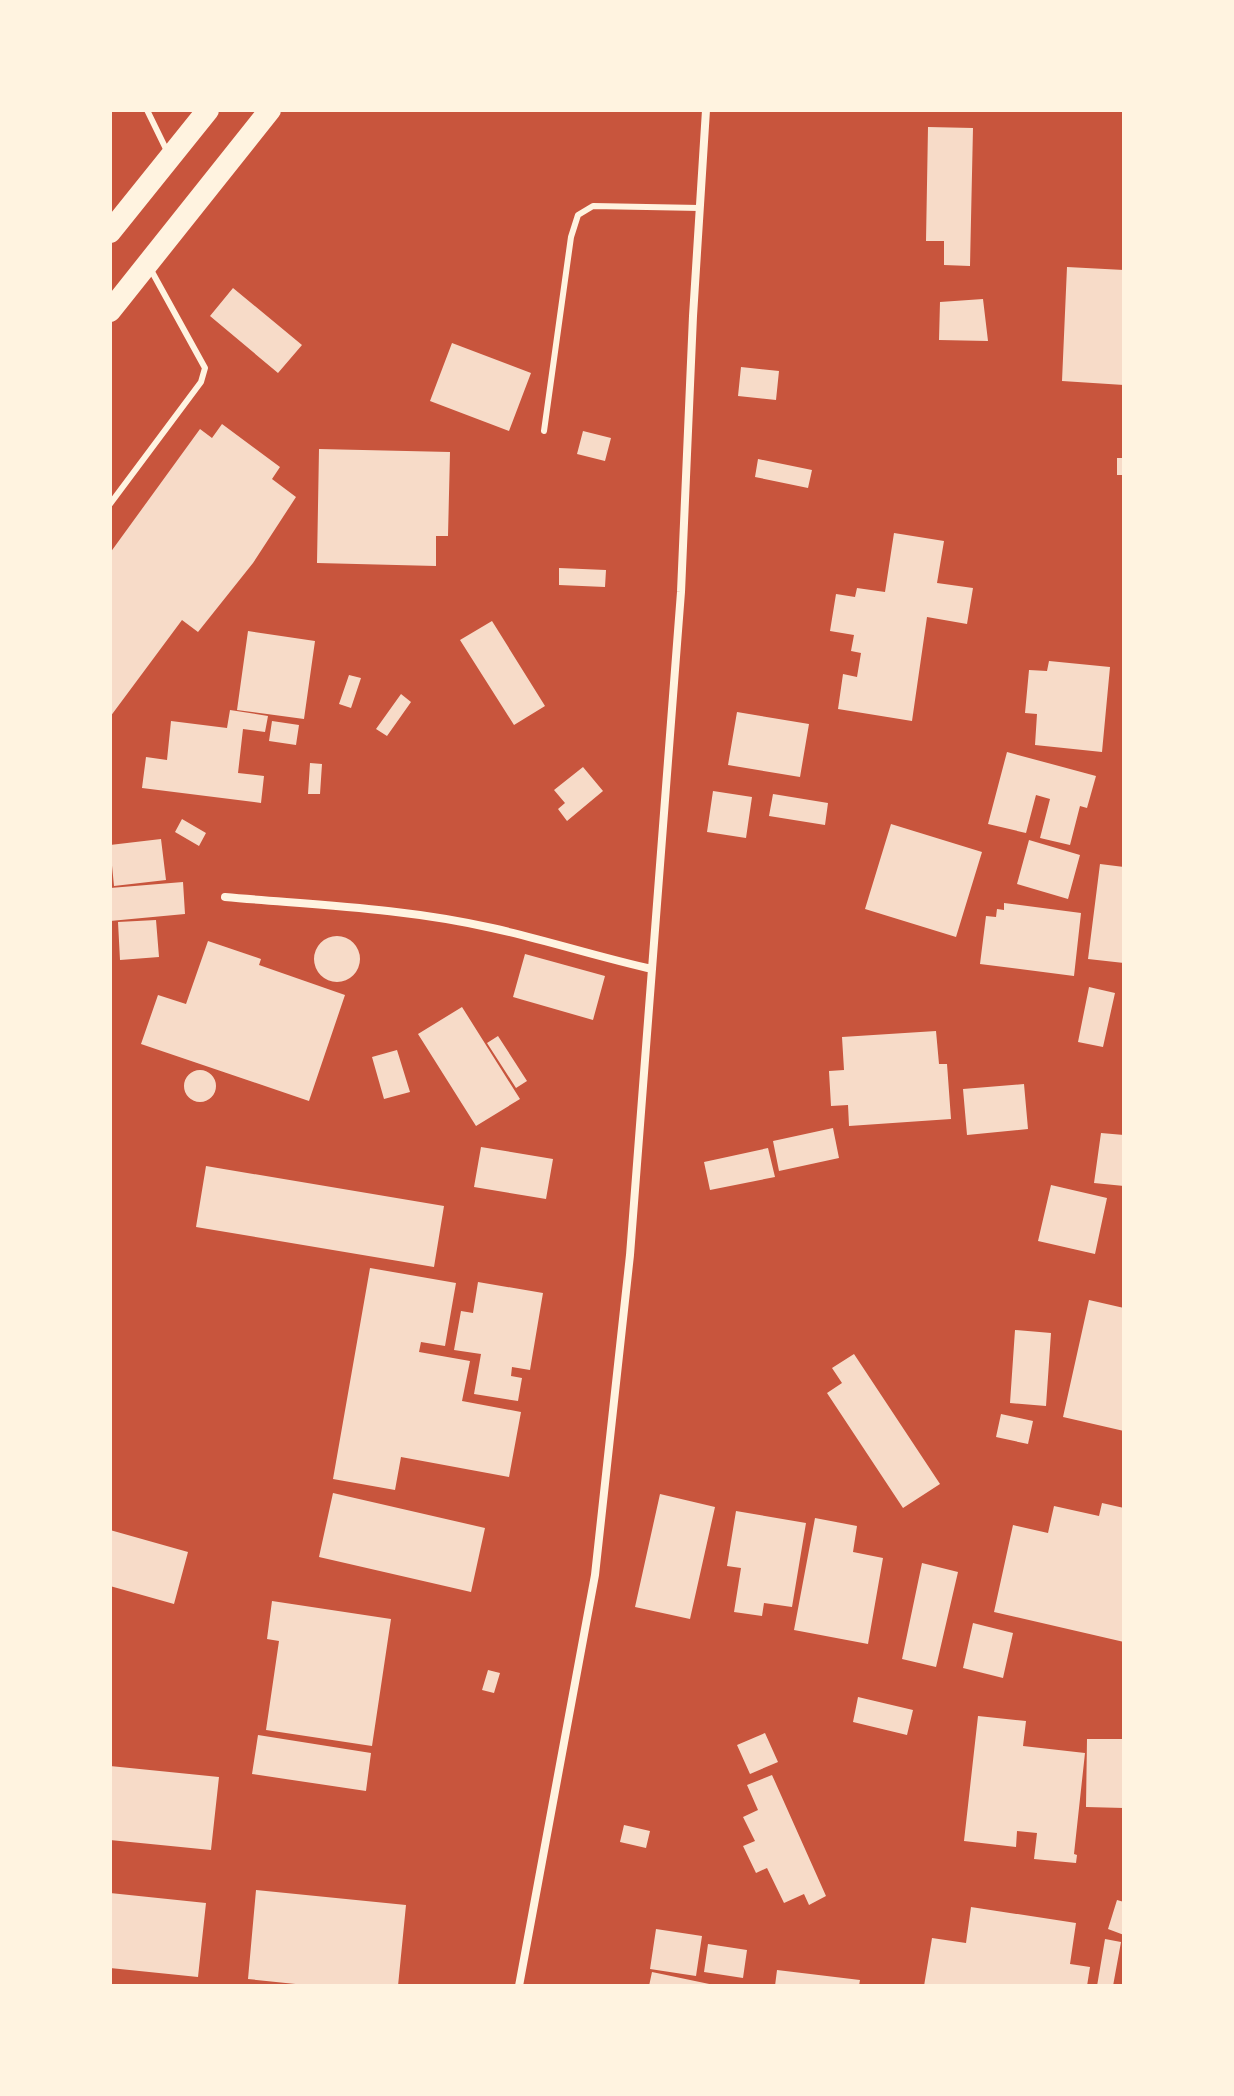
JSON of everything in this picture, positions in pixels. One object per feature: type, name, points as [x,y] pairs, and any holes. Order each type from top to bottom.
[{"type":"highway","points":[[110,232],[208,110]]},
{"type":"highway","points":[[110,311],[270,110]]},
{"type":"street","points":[[519,1986],[595,1575],[630,1255],[681,592],[706,110]]},
{"type":"street","points":[[225,897],[434,918],[491,928],[652,969]]},
{"type":"lane","points":[[147,110],[171,157]]},
{"type":"lane","points":[[544,431],[571,237],[578,215],[593,206],[700,208]]},
{"type":"lane","points":[[110,504],[201,382],[205,368],[147,264]]},
{"type":"building","points":[[928,127],[973,128],[970,266],[944,265],[944,241],[926,241]]},
{"type":"building","points":[[1067,267],[1124,270],[1124,385],[1062,381]]},
{"type":"building","points":[[233,288],[302,345],[278,373],[210,316]]},
{"type":"building","points":[[983,299],[988,341],[939,340],[940,302]]},
{"type":"building","points":[[452,343],[531,373],[509,431],[430,401]]},
{"type":"building","points":[[741,367],[779,371],[776,400],[738,396]]},
{"type":"building","points":[[222,424],[280,467],[272,479],[296,497],[253,563],[198,632],[182,620],[110,717],[110,553],[200,429],[212,438]]},
{"type":"building","points":[[583,431],[611,438],[605,461],[577,454]]},
{"type":"building","points":[[319,449],[450,452],[448,536],[436,536],[436,566],[317,563]]},
{"type":"building","points":[[1117,458],[1124,458],[1124,475],[1117,475]]},
{"type":"building","points":[[758,459],[812,470],[808,488],[755,477]]},
{"type":"building","points":[[894,533],[944,541],[937,583],[973,588],[967,624],[927,617],[912,721],[838,709],[843,674],[857,677],[861,653],[851,651],[854,635],[830,631],[836,594],[855,597],[857,588],[885,592]]},
{"type":"building","points":[[559,568],[606,570],[605,587],[559,585]]},
{"type":"building","points":[[492,621],[545,706],[514,725],[460,640]]},
{"type":"building","points":[[248,631],[315,641],[304,719],[237,710]]},
{"type":"building","points":[[1049,661],[1110,667],[1102,752],[1035,745],[1037,714],[1025,713],[1029,670],[1047,671]]},
{"type":"building","points":[[349,675],[361,678],[351,708],[339,704]]},
{"type":"building","points":[[401,694],[411,702],[387,736],[376,729]]},
{"type":"building","points":[[230,710],[268,716],[265,732],[243,729],[238,773],[264,776],[261,803],[142,788],[146,757],[167,760],[171,721],[227,728]]},
{"type":"building","points":[[737,712],[809,724],[800,777],[728,765]]},
{"type":"building","points":[[272,721],[299,725],[296,745],[269,741]]},
{"type":"building","points":[[1007,752],[1096,776],[1087,808],[1080,806],[1070,845],[1040,838],[1050,799],[1036,795],[1026,833],[988,824]]},
{"type":"building","points":[[310,763],[322,764],[320,794],[308,794]]},
{"type":"building","points":[[583,767],[603,791],[567,821],[558,809],[565,803],[554,790]]},
{"type":"building","points":[[713,791],[752,797],[746,838],[707,832]]},
{"type":"building","points":[[773,794],[828,803],[825,825],[769,816]]},
{"type":"building","points":[[182,819],[206,833],[199,846],[175,832]]},
{"type":"building","points":[[891,824],[982,852],[956,937],[865,909]]},
{"type":"building","points":[[161,839],[166,880],[114,886],[110,845]]},
{"type":"building","points":[[1029,840],[1080,855],[1068,899],[1017,884]]},
{"type":"building","points":[[1100,864],[1124,867],[1124,963],[1088,959]]},
{"type":"building","points":[[183,882],[185,914],[110,921],[110,888]]},
{"type":"building","points":[[1004,903],[1081,913],[1074,976],[980,964],[986,916],[996,917],[997,909],[1004,910]]},
{"type":"building","points":[[156,920],[159,957],[120,960],[118,922]]},
{"type":"building","points":[[337,936],[346,937],[353,943],[359,950],[359,968],[353,975],[346,981],[337,982],[328,981],[321,975],[315,968],[314,959],[315,950],[321,943],[328,937]]},
{"type":"building","points":[[208,941],[261,959],[259,965],[345,995],[309,1101],[141,1044],[158,995],[186,1004]]},
{"type":"building","points":[[525,954],[605,976],[593,1020],[513,997]]},
{"type":"building","points":[[1089,987],[1115,993],[1103,1047],[1078,1042]]},
{"type":"building","points":[[462,1007],[520,1099],[476,1126],[418,1034]]},
{"type":"building","points":[[936,1031],[939,1064],[947,1064],[951,1119],[849,1126],[848,1105],[831,1106],[829,1071],[844,1070],[842,1037]]},
{"type":"building","points":[[498,1036],[527,1081],[516,1088],[487,1043]]},
{"type":"building","points":[[397,1050],[410,1092],[384,1099],[372,1057]]},
{"type":"building","points":[[200,1070],[211,1075],[216,1086],[211,1097],[200,1102],[189,1097],[184,1086],[189,1075]]},
{"type":"building","points":[[1024,1084],[1028,1129],[967,1135],[963,1089]]},
{"type":"building","points":[[833,1128],[839,1158],[779,1171],[773,1141]]},
{"type":"building","points":[[1101,1133],[1124,1135],[1124,1186],[1094,1183]]},
{"type":"building","points":[[481,1147],[553,1159],[546,1199],[474,1187]]},
{"type":"building","points":[[768,1148],[775,1177],[710,1190],[704,1162]]},
{"type":"building","points":[[206,1166],[444,1206],[434,1267],[196,1227]]},
{"type":"building","points":[[1051,1185],[1107,1198],[1095,1254],[1038,1241]]},
{"type":"building","points":[[370,1268],[456,1283],[445,1346],[421,1342],[419,1352],[470,1361],[462,1401],[521,1412],[509,1477],[401,1457],[395,1490],[333,1479]]},
{"type":"building","points":[[478,1282],[543,1293],[530,1370],[512,1367],[511,1376],[522,1378],[518,1401],[474,1394],[481,1354],[454,1350],[461,1311],[473,1313]]},
{"type":"building","points":[[1089,1300],[1124,1308],[1124,1431],[1063,1417]]},
{"type":"building","points":[[1015,1330],[1051,1333],[1046,1406],[1010,1403]]},
{"type":"building","points":[[854,1354],[940,1484],[903,1508],[827,1393],[842,1383],[832,1368]]},
{"type":"building","points":[[1001,1414],[1033,1421],[1028,1444],[996,1437]]},
{"type":"building","points":[[333,1493],[485,1528],[471,1592],[319,1557]]},
{"type":"building","points":[[660,1494],[715,1507],[690,1619],[635,1607]]},
{"type":"building","points":[[1102,1503],[1124,1508],[1124,1642],[994,1612],[1013,1525],[1048,1533],[1054,1506],[1099,1516]]},
{"type":"building","points":[[736,1511],[806,1523],[792,1607],[764,1603],[762,1616],[734,1612],[741,1568],[727,1566]]},
{"type":"building","points":[[815,1518],[857,1526],[853,1552],[883,1558],[868,1644],[794,1630]]},
{"type":"building","points":[[110,1530],[188,1552],[174,1604],[110,1586]]},
{"type":"building","points":[[922,1563],[958,1572],[936,1667],[902,1659]]},
{"type":"building","points":[[272,1601],[391,1619],[372,1746],[266,1730],[279,1641],[267,1639]]},
{"type":"building","points":[[973,1623],[1013,1633],[1003,1678],[963,1668]]},
{"type":"building","points":[[488,1670],[500,1673],[494,1693],[482,1690]]},
{"type":"building","points":[[858,1697],[913,1710],[907,1735],[853,1722]]},
{"type":"building","points":[[978,1716],[1026,1721],[1023,1746],[1085,1753],[1074,1854],[1077,1855],[1076,1863],[1034,1859],[1037,1833],[1017,1831],[1016,1847],[964,1841]]},
{"type":"building","points":[[765,1733],[778,1762],[750,1774],[737,1745]]},
{"type":"building","points":[[258,1735],[371,1753],[366,1791],[252,1774]]},
{"type":"building","points":[[1087,1739],[1124,1739],[1124,1808],[1086,1807]]},
{"type":"building","points":[[110,1766],[219,1777],[211,1850],[110,1840]]},
{"type":"building","points":[[772,1775],[826,1896],[809,1905],[804,1894],[784,1903],[767,1868],[756,1873],[743,1846],[755,1841],[743,1817],[758,1810],[747,1785]]},
{"type":"building","points":[[624,1825],[650,1831],[646,1848],[620,1842]]},
{"type":"building","points":[[256,1890],[406,1905],[398,1986],[315,1986],[248,1979]]},
{"type":"building","points":[[110,1893],[206,1903],[198,1977],[110,1968]]},
{"type":"building","points":[[1117,1900],[1124,1902],[1124,1935],[1108,1929]]},
{"type":"building","points":[[971,1907],[1076,1923],[1070,1964],[1090,1967],[1087,1986],[924,1986],[932,1938],[966,1943]]},
{"type":"building","points":[[656,1929],[702,1936],[696,1976],[650,1969]]},
{"type":"building","points":[[1105,1939],[1121,1942],[1113,1986],[1097,1986]]},
{"type":"building","points":[[708,1944],[747,1950],[743,1978],[704,1972]]},
{"type":"building","points":[[777,1970],[860,1980],[859,1986],[775,1986]]},
{"type":"building","points":[[652,1972],[714,1985],[714,1986],[649,1986]]}]
